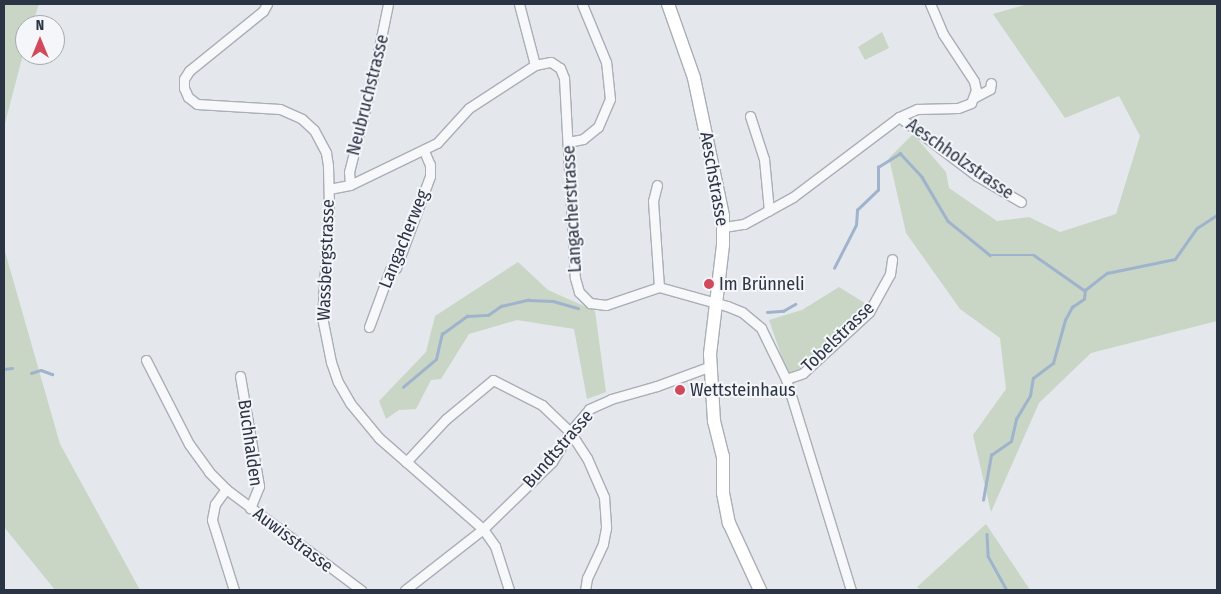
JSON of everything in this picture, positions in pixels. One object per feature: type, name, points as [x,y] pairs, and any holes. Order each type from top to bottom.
[{"type":"main road","name":"Aeschstrasse","points":[[668,4],[698,91],[724,227],[715,303],[711,366],[714,421],[723,456],[725,506],[729,523],[760,590]]},
{"type":"street","name":"Wassbergstrasse","points":[[267,4],[263,11],[189,71],[184,79],[184,88],[188,97],[197,104],[280,109],[302,119],[314,130],[326,153],[329,189],[322,317],[331,362],[346,396],[365,424],[483,529],[494,546],[509,590]]},
{"type":"street","name":"Neubruchstrasse","points":[[350,185],[349,172],[372,82],[388,4]]},
{"type":"street","points":[[329,189],[350,185],[424,151],[443,137],[469,108],[535,65],[519,4]]},
{"type":"street","points":[[568,142],[582,139],[598,127],[610,98],[606,62],[582,4]]},
{"type":"street","points":[[930,4],[943,34],[974,81],[975,97]]},
{"type":"street","name":"Langacherstrasse","points":[[535,65],[551,62],[560,68],[564,78],[576,278],[579,292],[590,303],[601,305],[659,287]]},
{"type":"street","points":[[724,227],[744,224],[769,211],[898,117],[917,109],[965,107],[975,97],[990,89],[992,83]]},
{"type":"street","points":[[750,116],[764,159],[769,211]]},
{"type":"street","name":"Aeschholzstrasse","points":[[898,117],[977,176],[1021,202]]},
{"type":"street","name":"Langacherweg","points":[[369,327],[390,270],[396,268],[430,176],[430,165],[424,151]]},
{"type":"street","points":[[658,185],[653,201],[659,287],[742,312],[761,328],[786,379],[851,590]]},
{"type":"street","name":"Tobelstrasse","points":[[786,379],[803,373],[869,312],[890,274],[892,259]]},
{"type":"street","name":"Auwisstrasse","points":[[146,360],[189,444],[226,489],[360,590]]},
{"type":"street","name":"Bundtstrasse","points":[[405,590],[483,529],[552,462],[570,432],[589,409],[611,399],[657,386],[711,366]]},
{"type":"street","name":"Buchhalden","points":[[240,376],[259,486],[250,508]]},
{"type":"street","points":[[406,462],[446,419],[493,380],[542,405],[570,432],[599,483],[606,515],[603,544],[587,578],[585,590]]},
{"type":"street","points":[[226,489],[215,504],[212,520],[234,590]]},
{"type":"green space","points":[[4,4],[39,4],[35,15],[15,15],[15,65],[20,65],[4,127]]},
{"type":"green space","points":[[1028,4],[1217,4],[1217,321],[1091,353],[1039,403],[991,512],[973,435],[1006,389],[1000,338],[960,309],[906,233],[889,158],[913,134],[946,172],[949,188],[997,221],[1029,217],[1060,232],[1116,214],[1140,136],[1119,96],[1065,118],[993,14]]},
{"type":"green space","points":[[882,32],[889,48],[865,60],[858,47]]},
{"type":"green space","points":[[4,248],[60,444],[140,590],[55,590],[4,527]]},
{"type":"green space","points":[[518,262],[548,290],[595,311],[606,392],[587,399],[574,329],[517,320],[469,334],[441,379],[431,380],[416,409],[399,410],[386,419],[379,401],[426,352],[435,316]]},
{"type":"green space","points":[[839,287],[868,305],[805,371],[788,375],[769,320],[802,310]]},
{"type":"green space","points":[[986,524],[1030,590],[921,590],[917,587]]},
{"type":"waterway","points":[[834,268],[856,225],[857,210],[878,190],[878,167],[900,153],[922,177],[948,221],[990,255],[1034,255],[1084,290]]},
{"type":"waterway","points":[[983,500],[991,455],[1011,441],[1016,419],[1030,396],[1033,378],[1053,363],[1065,320],[1072,307],[1084,299],[1085,290],[1107,273],[1175,259],[1197,228],[1217,215]]},
{"type":"waterway","points":[[403,387],[436,359],[442,334],[467,316],[488,315],[501,306],[528,300],[553,301],[578,308]]},
{"type":"waterway","points":[[767,312],[783,311],[795,304]]},
{"type":"waterway","points":[[4,369],[12,368]]},
{"type":"waterway","points":[[31,373],[41,370],[52,374]]},
{"type":"waterway","points":[[987,534],[988,556],[1007,590]]},
{"type":"place","name":"Im Brünneli","points":[[709,284]]},
{"type":"place","name":"Wettsteinhaus","points":[[680,390]]}]
